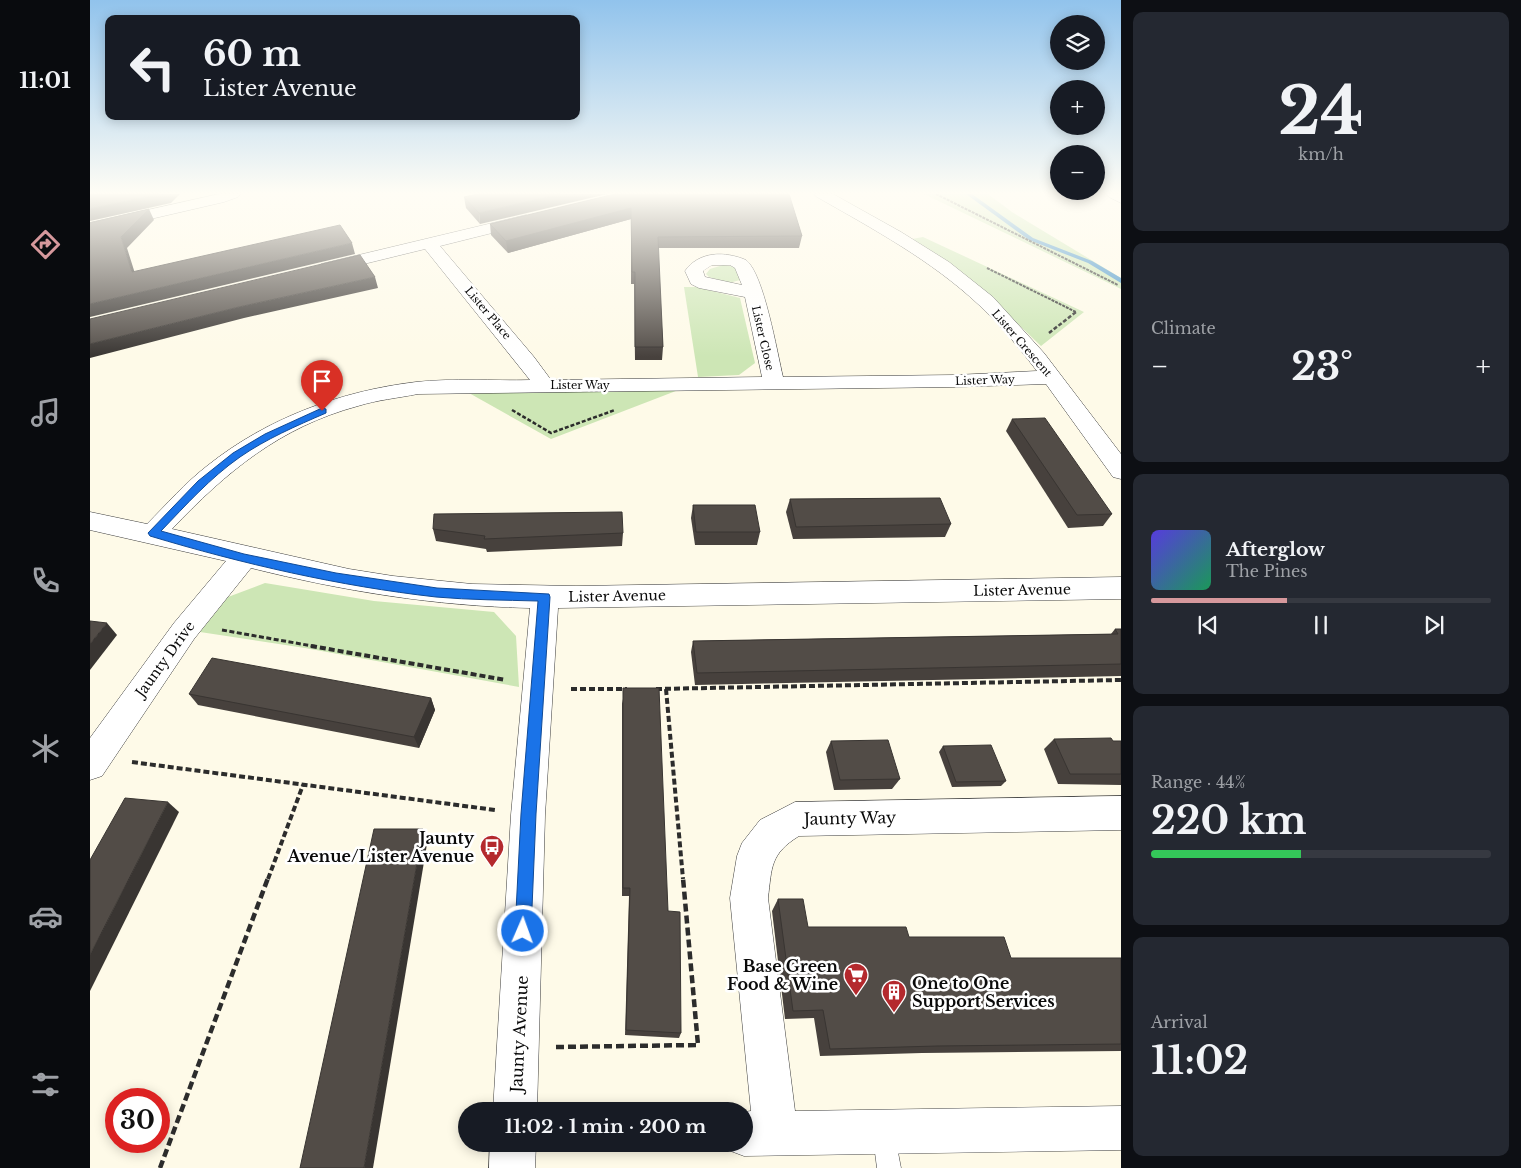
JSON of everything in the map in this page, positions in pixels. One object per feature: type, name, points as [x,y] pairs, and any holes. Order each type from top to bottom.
[{"type":"street","points":[[314,272],[411,249]]},
{"type":"street","name":"Lister Place","points":[[434,249],[527,361],[544,385]]},
{"type":"street","name":"Lister Crescent","points":[[916,249],[977,293],[1006,321],[1052,377],[1121,471]]},
{"type":"street","name":"Lister Close","points":[[753,293],[774,383]]},
{"type":"street","name":"Lister Way","points":[[154,533],[201,484],[236,455],[268,436],[304,418],[341,404],[418,388],[955,381],[1052,377]]},
{"type":"street","name":"Lister Avenue","points":[[90,521],[154,533],[244,558],[336,578],[437,592],[544,597],[1121,588]]},
{"type":"street","name":"Jaunty Drive","points":[[92,761],[184,631],[244,558]]},
{"type":"street","name":"Jaunty Avenue","points":[[515,1102],[528,814],[544,597]]},
{"type":"street","name":"Jaunty Way","points":[[1121,813],[795,819],[774,832],[755,856],[748,898],[760,1134],[886,1150],[1121,1128]]},
{"type":"street","points":[[512,1168],[513,1152]]},
{"type":"path","points":[[1045,249],[1118,285]]},
{"type":"path","points":[[184,631],[220,630],[312,645],[505,680],[537,689],[628,689]]},
{"type":"path","points":[[647,689],[1121,680]]},
{"type":"path","points":[[518,1048],[698,1045],[666,689]]},
{"type":"path","points":[[92,761],[303,785],[528,814]]},
{"type":"path","points":[[160,1168],[303,785]]},
{"type":"green space","points":[[925,249],[948,249],[1084,312],[1041,346],[982,290]]},
{"type":"green space","points":[[1037,249],[1072,249],[1121,278],[1121,289]]},
{"type":"green space","points":[[723,265],[736,267],[740,280],[729,283],[709,277],[706,274],[710,269]]},
{"type":"green space","points":[[684,287],[696,287],[740,298],[755,363],[739,375],[698,377]]},
{"type":"green space","points":[[681,389],[551,439],[469,393]]},
{"type":"green space","points":[[265,583],[374,601],[494,612],[516,636],[519,687],[305,648],[200,632],[228,597]]},
{"type":"building","points":[[90,249],[125,249],[132,272],[236,249],[328,249],[90,304]]},
{"type":"building","points":[[632,249],[659,249],[663,347],[635,347],[635,272],[632,272]]},
{"type":"building","points":[[360,255],[375,277],[239,307],[90,344],[90,319]]},
{"type":"building","points":[[1045,418],[1112,514],[1077,515],[1012,419]]},
{"type":"building","points":[[940,498],[951,524],[796,527],[790,499]]},
{"type":"building","points":[[693,505],[755,505],[760,532],[696,532]]},
{"type":"building","points":[[622,512],[623,533],[484,539],[485,536],[433,529],[434,514]]},
{"type":"building","points":[[90,621],[107,623],[90,644]]},
{"type":"building","points":[[1115,629],[1121,629],[1121,664],[697,673],[693,641],[1118,634]]},
{"type":"building","points":[[212,658],[431,698],[414,737],[189,694]]},
{"type":"building","points":[[623,688],[659,688],[668,911],[680,912],[681,1033],[626,1030],[630,888],[623,888]]},
{"type":"building","points":[[1111,738],[1113,741],[1121,741],[1121,774],[1070,774],[1054,739]]},
{"type":"building","points":[[888,740],[900,779],[840,780],[831,741]]},
{"type":"building","points":[[991,745],[1006,781],[956,782],[943,746]]},
{"type":"building","points":[[125,798],[168,802],[90,955],[90,860]]},
{"type":"building","points":[[374,829],[423,829],[364,1168],[300,1168]]},
{"type":"building","points":[[778,899],[803,899],[808,927],[906,927],[909,937],[1004,937],[1011,958],[1121,958],[1121,1044],[830,1049],[823,1010],[793,1011]]},
{"type":"waterway","points":[[1055,249],[1090,262],[1121,281]]},
{"type":"place","name":"Jaunty Avenue/Lister Avenue","points":[[492,868]]},
{"type":"place","name":"Base Green Food & Wine","points":[[856,996]]},
{"type":"place","name":"One to One Support Services","points":[[894,1013]]},
{"type":"route","points":[[322,411],[268,436],[236,455],[201,484],[154,533],[244,558],[336,578],[437,592],[544,597],[528,814],[523,931]]}]
